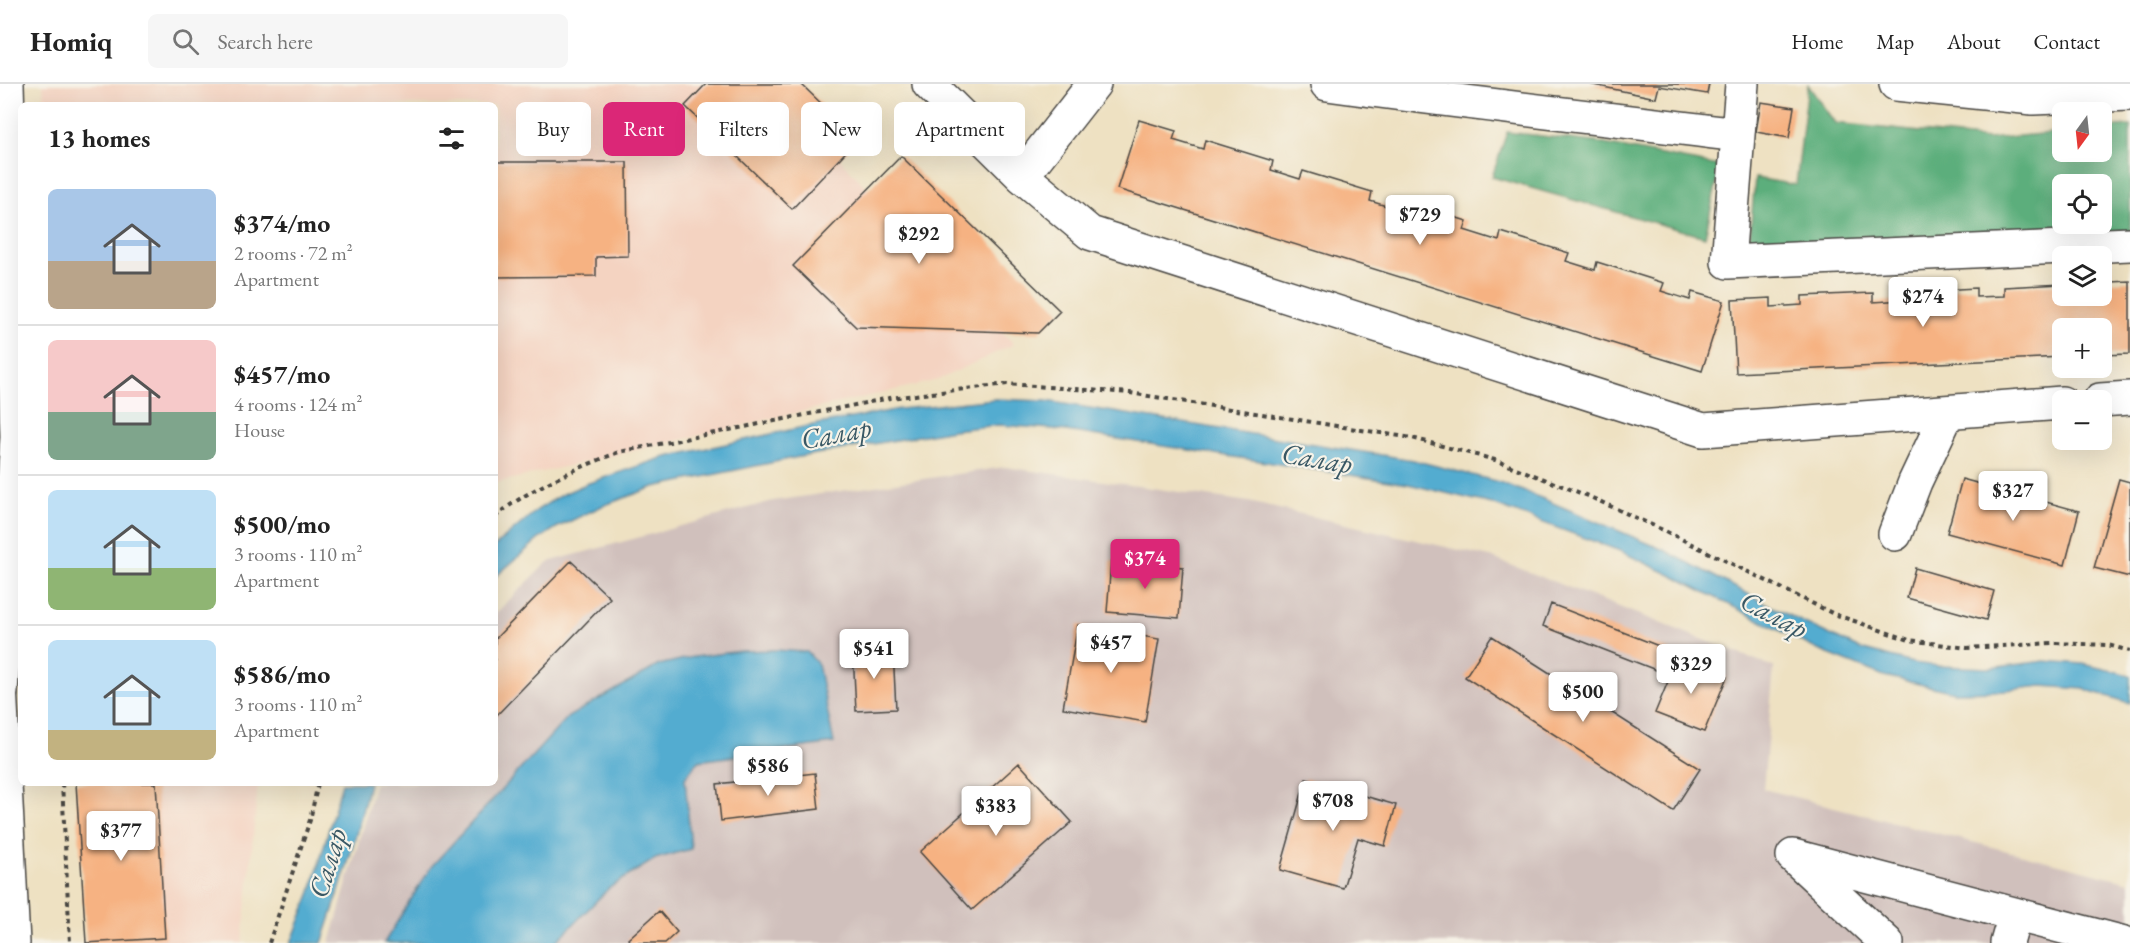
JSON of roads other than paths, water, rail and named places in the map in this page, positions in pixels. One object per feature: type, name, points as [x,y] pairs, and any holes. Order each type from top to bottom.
[{"type":"main road","points":[[1,692],[17,437],[7,84]]},
{"type":"main road","points":[[929,84],[1022,176],[1090,233],[1703,430],[2052,404]]},
{"type":"main road","points":[[1022,176],[1094,84]]},
{"type":"main road","points":[[1327,84],[1450,101],[1497,94],[1738,135]]},
{"type":"main road","points":[[1742,84],[1728,261],[2130,244]]},
{"type":"main road","points":[[1896,84],[2033,98],[2130,94]]},
{"type":"main road","points":[[2112,399],[2130,398]]},
{"type":"main road","points":[[1895,534],[1915,482],[1948,412]]},
{"type":"main road","points":[[0,685],[14,943]]},
{"type":"main road","points":[[1,692],[18,690]]},
{"type":"main road","points":[[1887,943],[1793,856],[2011,929],[2124,943]]},
{"type":"water","name":"Салар","points":[[995,399],[1046,401],[1413,460],[1499,482],[1664,550],[1792,617],[1860,649],[1913,663],[1939,666],[1989,668],[2045,661],[2083,664],[2130,675],[2130,703],[2083,689],[2042,686],[1997,691],[1954,692],[1884,676],[1818,650],[1620,551],[1492,504],[1408,484],[1053,429],[999,425],[953,430],[799,457],[654,487],[602,506],[556,528],[539,539],[498,574],[498,543],[537,510],[561,495],[586,484],[662,458],[808,426],[900,409]]},
{"type":"water","points":[[742,651],[807,652],[818,664],[834,743],[698,761],[685,778],[691,849],[655,859],[609,888],[555,943],[384,943],[431,867],[568,717],[659,665],[693,657]]},
{"type":"water","name":"Салар","points":[[341,786],[368,786],[342,884],[322,943],[291,943],[311,892]]}]
